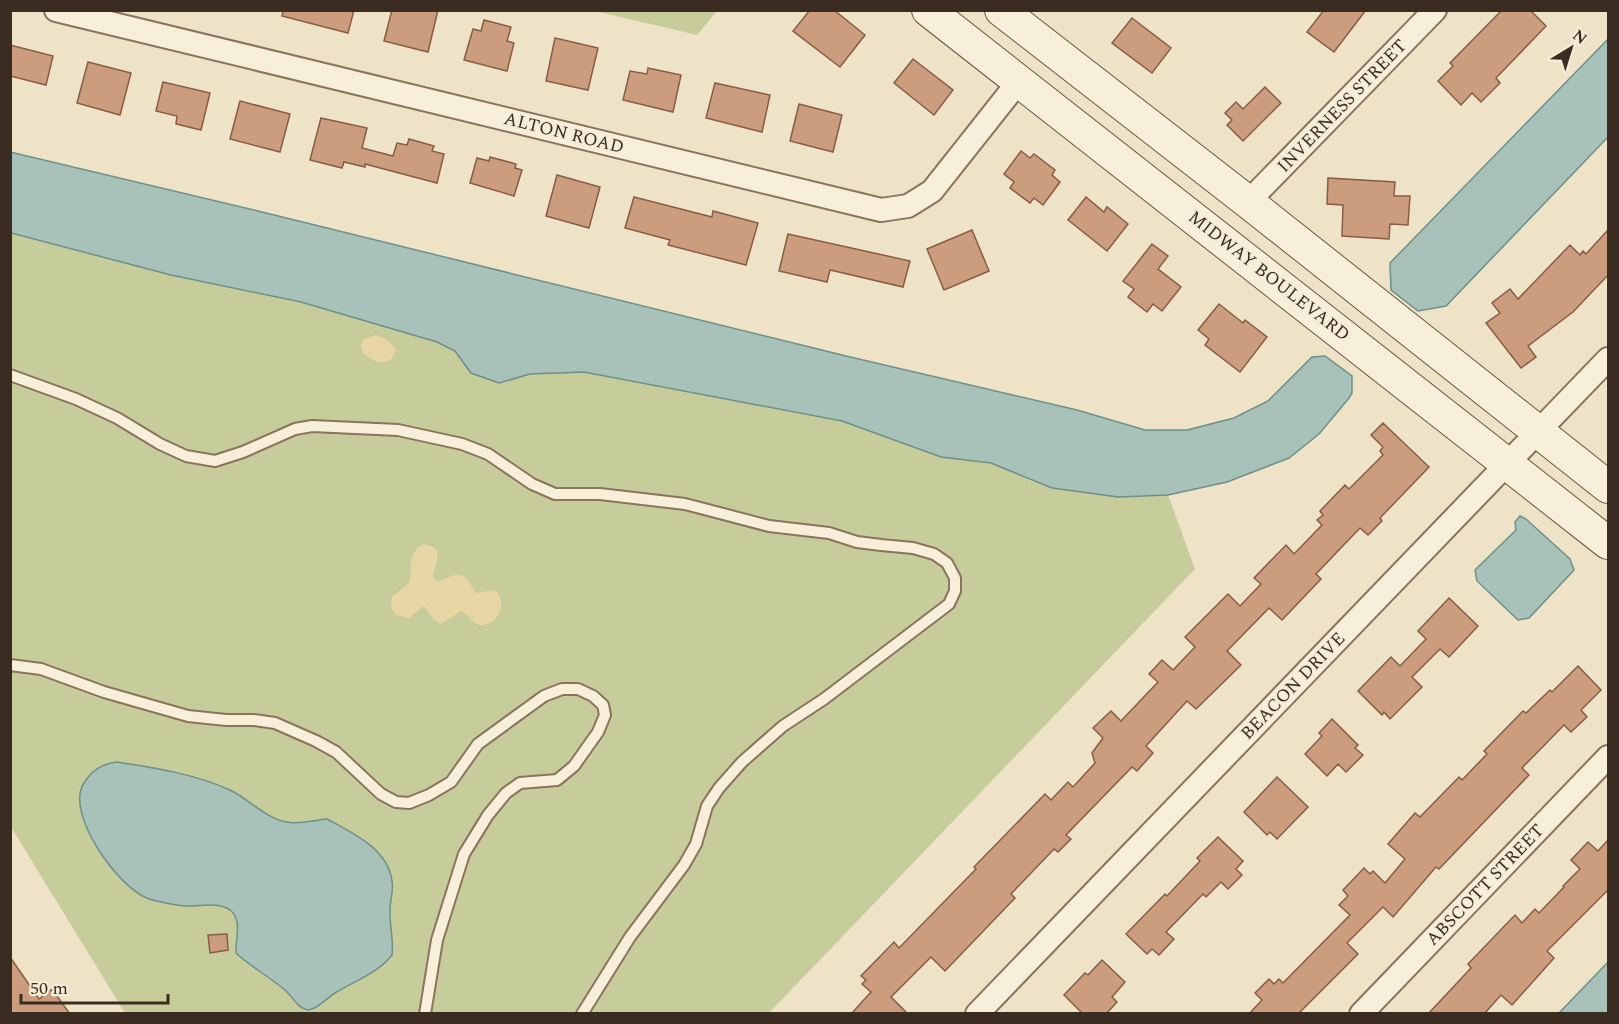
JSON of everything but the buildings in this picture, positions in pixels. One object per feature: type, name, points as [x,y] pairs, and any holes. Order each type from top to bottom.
[{"type":"street","name":"ALTON ROAD","points":[[56,10],[881,210],[908,206],[932,191],[1019,81]]},
{"type":"street","name":"MIDWAY BOULEVARD","points":[[928,10],[1608,543]]},
{"type":"street","points":[[1001,10],[1608,487]]},
{"type":"street","name":"INVERNESS STREET","points":[[1248,202],[1432,12]]},
{"type":"street","name":"BEACON DRIVE","points":[[977,1014],[1608,359]]},
{"type":"street","name":"ABSCOTT STREET","points":[[1361,1014],[1608,757]]},
{"type":"lane","points":[[10,375],[117,418],[160,444],[186,456],[215,460],[243,452],[295,429],[312,426],[398,430],[462,444],[488,454],[532,484],[555,494],[600,494],[685,504],[770,526],[829,533],[857,542],[913,548],[934,554],[947,563],[955,578],[955,591],[949,604],[870,665],[761,743],[719,788],[708,806],[696,844],[684,865],[630,937],[582,1014]]},
{"type":"lane","points":[[10,665],[41,669],[104,692],[188,716],[275,723],[336,752],[381,794],[396,802],[409,803],[451,782],[478,744],[544,696],[562,689],[578,689],[593,696],[603,705],[605,715],[598,732],[574,766],[557,780],[520,783],[506,793],[488,815],[464,854],[437,940],[425,1014]]},
{"type":"green space","points":[[717,10],[697,35],[595,11]]},
{"type":"green space","points":[[11,233],[171,275],[301,302],[437,342],[455,351],[471,373],[499,383],[530,374],[584,372],[842,421],[941,457],[991,463],[1052,488],[1118,497],[1168,495],[1195,569],[769,1013],[125,1013],[11,827]]},
{"type":"sand","points":[[376,335],[388,341],[396,351],[391,360],[376,361],[363,353],[361,345],[364,339]]},
{"type":"sand","points":[[423,544],[437,550],[433,575],[436,581],[461,575],[468,580],[476,593],[495,590],[499,595],[501,607],[500,613],[492,622],[480,625],[461,611],[441,624],[434,620],[425,607],[409,618],[396,615],[391,608],[392,597],[410,582],[412,556]]},
{"type":"water","points":[[1608,39],[1608,137],[1446,306],[1418,311],[1391,290],[1390,263]]},
{"type":"water","points":[[10,152],[846,356],[1077,410],[1145,430],[1187,430],[1234,418],[1268,401],[1312,357],[1325,356],[1352,376],[1352,393],[1319,434],[1289,458],[1227,482],[1168,495],[1118,497],[1052,488],[991,463],[941,457],[842,421],[584,372],[530,374],[499,383],[471,373],[455,351],[437,342],[301,302],[171,275],[11,233]]},
{"type":"water","points":[[1520,516],[1570,559],[1574,570],[1529,618],[1518,620],[1477,581],[1475,570],[1516,530],[1515,522]]},
{"type":"water","points":[[117,762],[160,769],[217,784],[278,820],[296,823],[327,819],[368,843],[384,860],[389,870],[392,885],[390,915],[392,955],[373,972],[335,993],[315,1008],[308,1010],[236,953],[237,924],[230,910],[214,905],[171,904],[149,899],[137,892],[123,881],[98,849],[82,812],[80,796],[84,783],[94,771]]},
{"type":"water","points":[[1608,962],[1608,1013],[1559,1013]]}]
